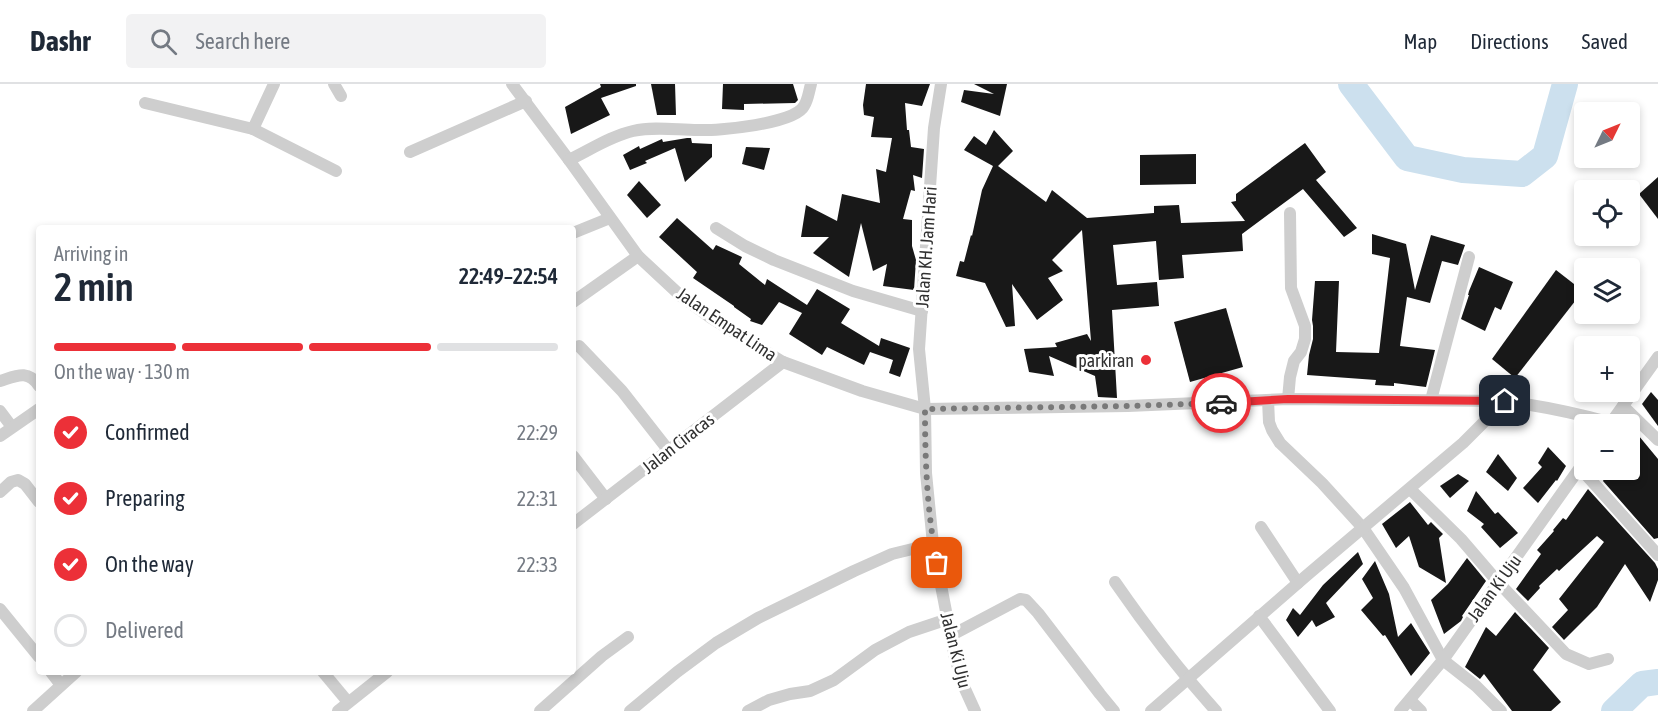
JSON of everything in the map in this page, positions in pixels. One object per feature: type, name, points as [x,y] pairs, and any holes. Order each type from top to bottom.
[{"type":"street","points":[[253,129],[274,84]]},
{"type":"street","points":[[334,84],[341,96]]},
{"type":"street","name":"Jalan Empat Lima","points":[[512,84],[638,256],[682,297],[711,318],[783,362],[862,391],[925,409],[1128,406],[1288,399],[1431,400],[1505,401],[1540,405],[1582,414]]},
{"type":"street","points":[[569,160],[633,130],[700,130],[773,122],[801,111],[805,106],[811,84]]},
{"type":"street","name":"Jalan KH. Jam Hari","points":[[925,409],[919,349],[934,128],[941,84]]},
{"type":"street","points":[[410,152],[526,101]]},
{"type":"street","points":[[145,103],[253,129],[336,171]]},
{"type":"street","points":[[1288,399],[1294,361],[1301,352],[1305,339],[1305,326],[1291,288],[1290,213]]},
{"type":"street","points":[[576,232],[610,218]]},
{"type":"street","points":[[716,228],[774,260],[853,291],[922,311]]},
{"type":"street","points":[[576,300],[638,256]]},
{"type":"street","points":[[1431,400],[1469,257]]},
{"type":"street","points":[[579,346],[622,391],[669,451]]},
{"type":"street","points":[[1618,414],[1658,357]]},
{"type":"street","name":"Jalan Ciracas","points":[[576,522],[783,362]]},
{"type":"street","points":[[0,381],[28,375],[36,382]]},
{"type":"street","points":[[1268,400],[1269,422],[1280,443],[1322,483],[1363,528],[1404,588],[1443,660],[1476,686],[1501,711]]},
{"type":"street","points":[[1151,711],[1463,443],[1505,401]]},
{"type":"street","points":[[1623,406],[1658,440]]},
{"type":"street","name":"Jalan Ki Uju","points":[[925,409],[926,473],[933,544],[955,658],[964,690],[975,711]]},
{"type":"street","points":[[0,411],[12,427]]},
{"type":"street","points":[[0,436],[36,411]]},
{"type":"street","points":[[576,460],[606,499]]},
{"type":"street","name":"Jalan Ki Uju","points":[[1400,711],[1443,660],[1574,477]]},
{"type":"street","points":[[0,492],[11,482],[18,480],[25,484],[36,498]]},
{"type":"street","points":[[1595,480],[1658,555]]},
{"type":"street","points":[[1410,489],[1461,539],[1566,654],[1589,664],[1608,659]]},
{"type":"street","points":[[1261,527],[1298,583]]},
{"type":"street","points":[[630,711],[716,643],[758,618],[854,570],[892,554],[933,544]]},
{"type":"street","points":[[1115,582],[1147,628],[1187,679],[1216,711]]},
{"type":"street","points":[[950,636],[1020,598],[1026,600],[1038,612],[1114,711]]},
{"type":"street","points":[[0,609],[36,653]]},
{"type":"street","points":[[1259,616],[1330,711]]},
{"type":"street","points":[[748,711],[769,700],[810,691],[834,680],[875,650],[909,632],[948,619]]},
{"type":"street","points":[[540,711],[628,637]]},
{"type":"street","points":[[53,675],[61,686]]},
{"type":"street","points":[[33,711],[73,675]]},
{"type":"street","points":[[325,675],[343,707],[383,675]]},
{"type":"street","points":[[1410,700],[1421,711]]},
{"type":"building","points":[[600,84],[636,84],[636,86],[601,98],[610,115],[571,134],[565,107],[601,87]]},
{"type":"building","points":[[651,84],[675,84],[676,115],[657,115]]},
{"type":"building","points":[[723,84],[793,84],[798,100],[795,103],[744,104],[744,110],[722,109]]},
{"type":"building","points":[[866,84],[930,84],[922,106],[905,103],[911,147],[924,149],[922,178],[913,175],[915,191],[911,190],[903,219],[912,220],[912,246],[916,260],[914,290],[883,286],[887,264],[873,271],[861,223],[849,277],[813,253],[829,237],[801,237],[806,205],[837,221],[842,194],[880,203],[876,169],[886,172],[892,138],[871,137],[874,117],[864,115],[863,105]]},
{"type":"building","points":[[974,84],[1007,84],[1000,116],[961,102],[964,90],[994,94]]},
{"type":"building","points":[[994,130],[1013,151],[998,166],[1046,202],[1052,190],[1087,218],[1154,213],[1154,206],[1179,205],[1181,223],[1245,221],[1231,202],[1236,201],[1236,194],[1305,143],[1326,172],[1316,180],[1357,228],[1344,237],[1303,189],[1242,234],[1243,251],[1182,255],[1184,278],[1159,280],[1156,241],[1113,245],[1117,285],[1157,282],[1159,306],[1112,310],[1117,398],[1098,397],[1095,376],[1049,356],[1054,376],[1029,372],[1024,349],[1057,347],[1055,343],[1087,334],[1091,341],[1082,230],[1052,260],[1063,271],[1048,278],[1063,300],[1037,320],[1012,284],[1015,326],[1006,327],[985,283],[956,276],[960,261],[964,262],[982,190],[993,166],[964,150],[974,136],[986,145]]},
{"type":"building","points":[[691,138],[692,143],[712,144],[712,157],[685,182],[675,148],[630,170],[623,155],[639,146],[640,149],[662,139],[663,142]]},
{"type":"building","points":[[746,147],[770,148],[764,170],[742,164]]},
{"type":"building","points":[[1196,154],[1196,184],[1140,185],[1140,155]]},
{"type":"building","points":[[1658,177],[1658,219],[1640,195]]},
{"type":"building","points":[[639,181],[661,205],[647,218],[627,195]]},
{"type":"building","points":[[677,218],[713,250],[716,245],[742,257],[739,264],[765,285],[767,279],[807,305],[817,289],[850,309],[841,323],[879,346],[881,338],[910,348],[900,377],[889,373],[893,360],[870,352],[864,365],[827,347],[822,355],[789,334],[802,313],[779,302],[762,325],[750,321],[751,319],[734,306],[693,278],[697,272],[659,237]]},
{"type":"building","points":[[1372,234],[1406,244],[1415,290],[1431,235],[1465,245],[1458,265],[1442,261],[1430,303],[1407,297],[1400,346],[1435,350],[1426,387],[1394,383],[1394,386],[1375,385],[1376,380],[1307,375],[1313,339],[1315,281],[1339,281],[1336,352],[1379,353],[1390,258],[1372,254]]},
{"type":"building","points":[[1479,267],[1513,282],[1501,310],[1495,307],[1485,331],[1461,319]]},
{"type":"building","points":[[1556,270],[1574,284],[1574,303],[1515,378],[1492,359]]},
{"type":"building","points":[[1226,308],[1243,367],[1190,382],[1174,322]]},
{"type":"building","points":[[1651,392],[1658,400],[1658,426],[1642,404]]},
{"type":"building","points":[[1640,437],[1658,459],[1658,538],[1654,539],[1603,481],[1640,480]]},
{"type":"building","points":[[1548,447],[1566,466],[1557,481],[1538,503],[1523,488],[1542,467],[1538,463]]},
{"type":"building","points":[[1498,454],[1517,478],[1508,491],[1486,472]]},
{"type":"building","points":[[1458,474],[1469,481],[1450,498],[1440,486]]},
{"type":"building","points":[[1588,489],[1655,563],[1658,569],[1658,580],[1650,602],[1625,564],[1597,607],[1564,640],[1552,627],[1568,610],[1559,599],[1604,542],[1597,536],[1559,571],[1557,569],[1539,586],[1540,588],[1528,601],[1516,589],[1541,554],[1537,550],[1563,518],[1566,520]]},
{"type":"building","points":[[1476,491],[1495,514],[1498,512],[1518,533],[1500,548],[1481,527],[1484,524],[1467,511]]},
{"type":"building","points":[[1410,502],[1428,525],[1431,522],[1443,534],[1439,538],[1446,583],[1419,567],[1409,536],[1396,548],[1382,524]]},
{"type":"building","points":[[1358,552],[1363,564],[1326,603],[1335,617],[1316,627],[1312,620],[1298,637],[1286,620],[1293,608],[1300,615],[1323,585]]},
{"type":"building","points":[[1467,558],[1486,581],[1462,616],[1461,621],[1444,634],[1431,600],[1448,584]]},
{"type":"building","points":[[1375,561],[1389,594],[1398,637],[1411,623],[1430,653],[1411,676],[1385,635],[1383,636],[1361,610],[1373,598],[1362,579]]},
{"type":"building","points":[[1515,612],[1549,648],[1533,670],[1561,702],[1551,711],[1512,711],[1484,674],[1480,679],[1465,667],[1486,627],[1496,636]]},
{"type":"waterway","points":[[1351,84],[1407,158],[1463,170],[1522,174],[1545,156],[1565,84]]},
{"type":"waterway","points":[[1614,711],[1642,684],[1658,682]]},
{"type":"way so far","points":[[937,563],[926,473],[925,409],[1221,403]]},
{"type":"place","name":"parkiran","points":[[1146,360]]},
{"type":"route","points":[[1221,403],[1288,399],[1505,401]]}]
